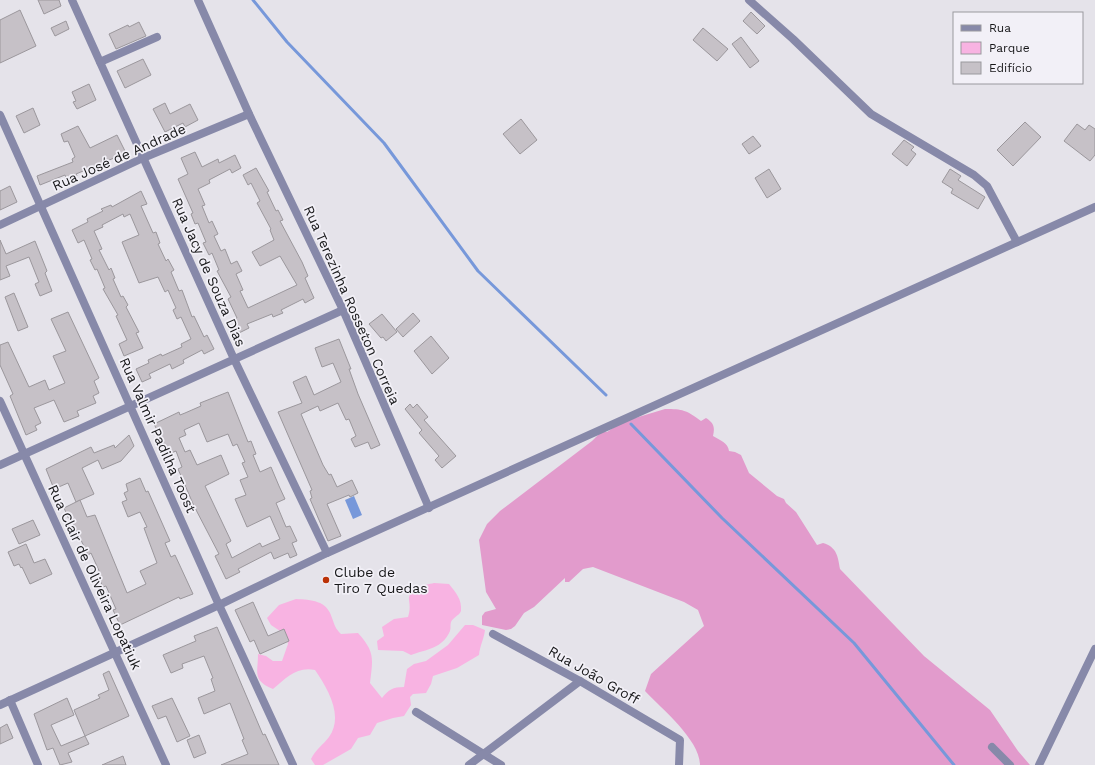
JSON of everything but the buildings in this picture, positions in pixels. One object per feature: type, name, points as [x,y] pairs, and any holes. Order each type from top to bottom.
[{"type":"street","name":"Rua Jacy de Souza Dias","points":[[72,0],[234,359],[327,553]]},
{"type":"street","name":"Rua Terezinha Rosseton Correia","points":[[198,0],[249,114],[343,310],[428,508]]},
{"type":"street","points":[[748,0],[793,39],[870,114],[974,174],[987,186],[1017,242]]},
{"type":"street","points":[[100,62],[156,37]]},
{"type":"street","name":"Rua José de Andrade","points":[[0,225],[143,158],[249,114]]},
{"type":"street","name":"Rua Valmir Padilha Toost","points":[[0,115],[219,605],[293,765]]},
{"type":"street","points":[[0,705],[219,605],[327,553],[1095,207]]},
{"type":"street","points":[[0,465],[343,310]]},
{"type":"street","name":"Rua Clair de Oliveira Lopatiuk","points":[[0,401],[116,652],[166,765]]},
{"type":"street","name":"Rua João Groff","points":[[494,634],[580,681],[680,740],[680,765]]},
{"type":"street","points":[[1039,765],[1095,648]]},
{"type":"street","points":[[469,765],[580,681]]},
{"type":"street","points":[[10,700],[38,765]]},
{"type":"street","points":[[416,712],[501,765]]},
{"type":"street","points":[[992,747],[1010,765]]},
{"type":"green space","points":[[434,583],[449,584],[458,596],[461,603],[461,611],[452,620],[450,631],[443,642],[434,648],[411,655],[403,651],[378,650],[377,641],[384,636],[382,627],[394,619],[408,617],[410,609],[409,596],[411,593],[418,588]]},
{"type":"green space","points":[[296,599],[313,601],[322,604],[330,612],[335,627],[341,634],[358,633],[364,640],[372,656],[370,683],[382,698],[391,690],[404,687],[407,669],[414,664],[426,661],[448,645],[465,625],[473,625],[485,630],[479,655],[457,668],[433,676],[426,693],[413,694],[410,697],[411,705],[404,716],[377,723],[370,735],[358,738],[351,749],[323,765],[315,765],[311,759],[315,752],[329,737],[335,720],[335,712],[329,694],[320,677],[315,670],[309,669],[297,671],[273,689],[266,686],[259,679],[257,671],[258,654],[266,656],[273,661],[282,661],[288,644],[286,635],[271,625],[267,618],[279,605]]},
{"type":"shaded area","points":[[665,409],[684,411],[692,414],[701,421],[706,418],[711,422],[714,428],[713,436],[721,440],[729,451],[741,455],[749,473],[777,496],[784,499],[786,503],[796,512],[817,545],[823,543],[834,550],[840,569],[924,656],[990,710],[1018,751],[1030,765],[700,765],[694,745],[687,735],[645,691],[651,674],[704,626],[698,610],[684,602],[593,567],[583,569],[569,582],[565,582],[565,578],[534,607],[524,613],[515,626],[511,629],[506,630],[482,625],[482,616],[485,612],[496,609],[486,592],[479,540],[487,524],[500,511],[592,441],[602,431],[607,432],[622,422]]},
{"type":"water","points":[[354,496],[362,515],[353,519],[345,500]]},
{"type":"waterway","points":[[253,0],[287,42],[384,143],[478,271],[606,395]]},
{"type":"waterway","points":[[631,424],[722,518],[854,643],[954,765]]},
{"type":"place","name":"Clube de Tiro 7 Quedas","points":[[326,580]]}]
